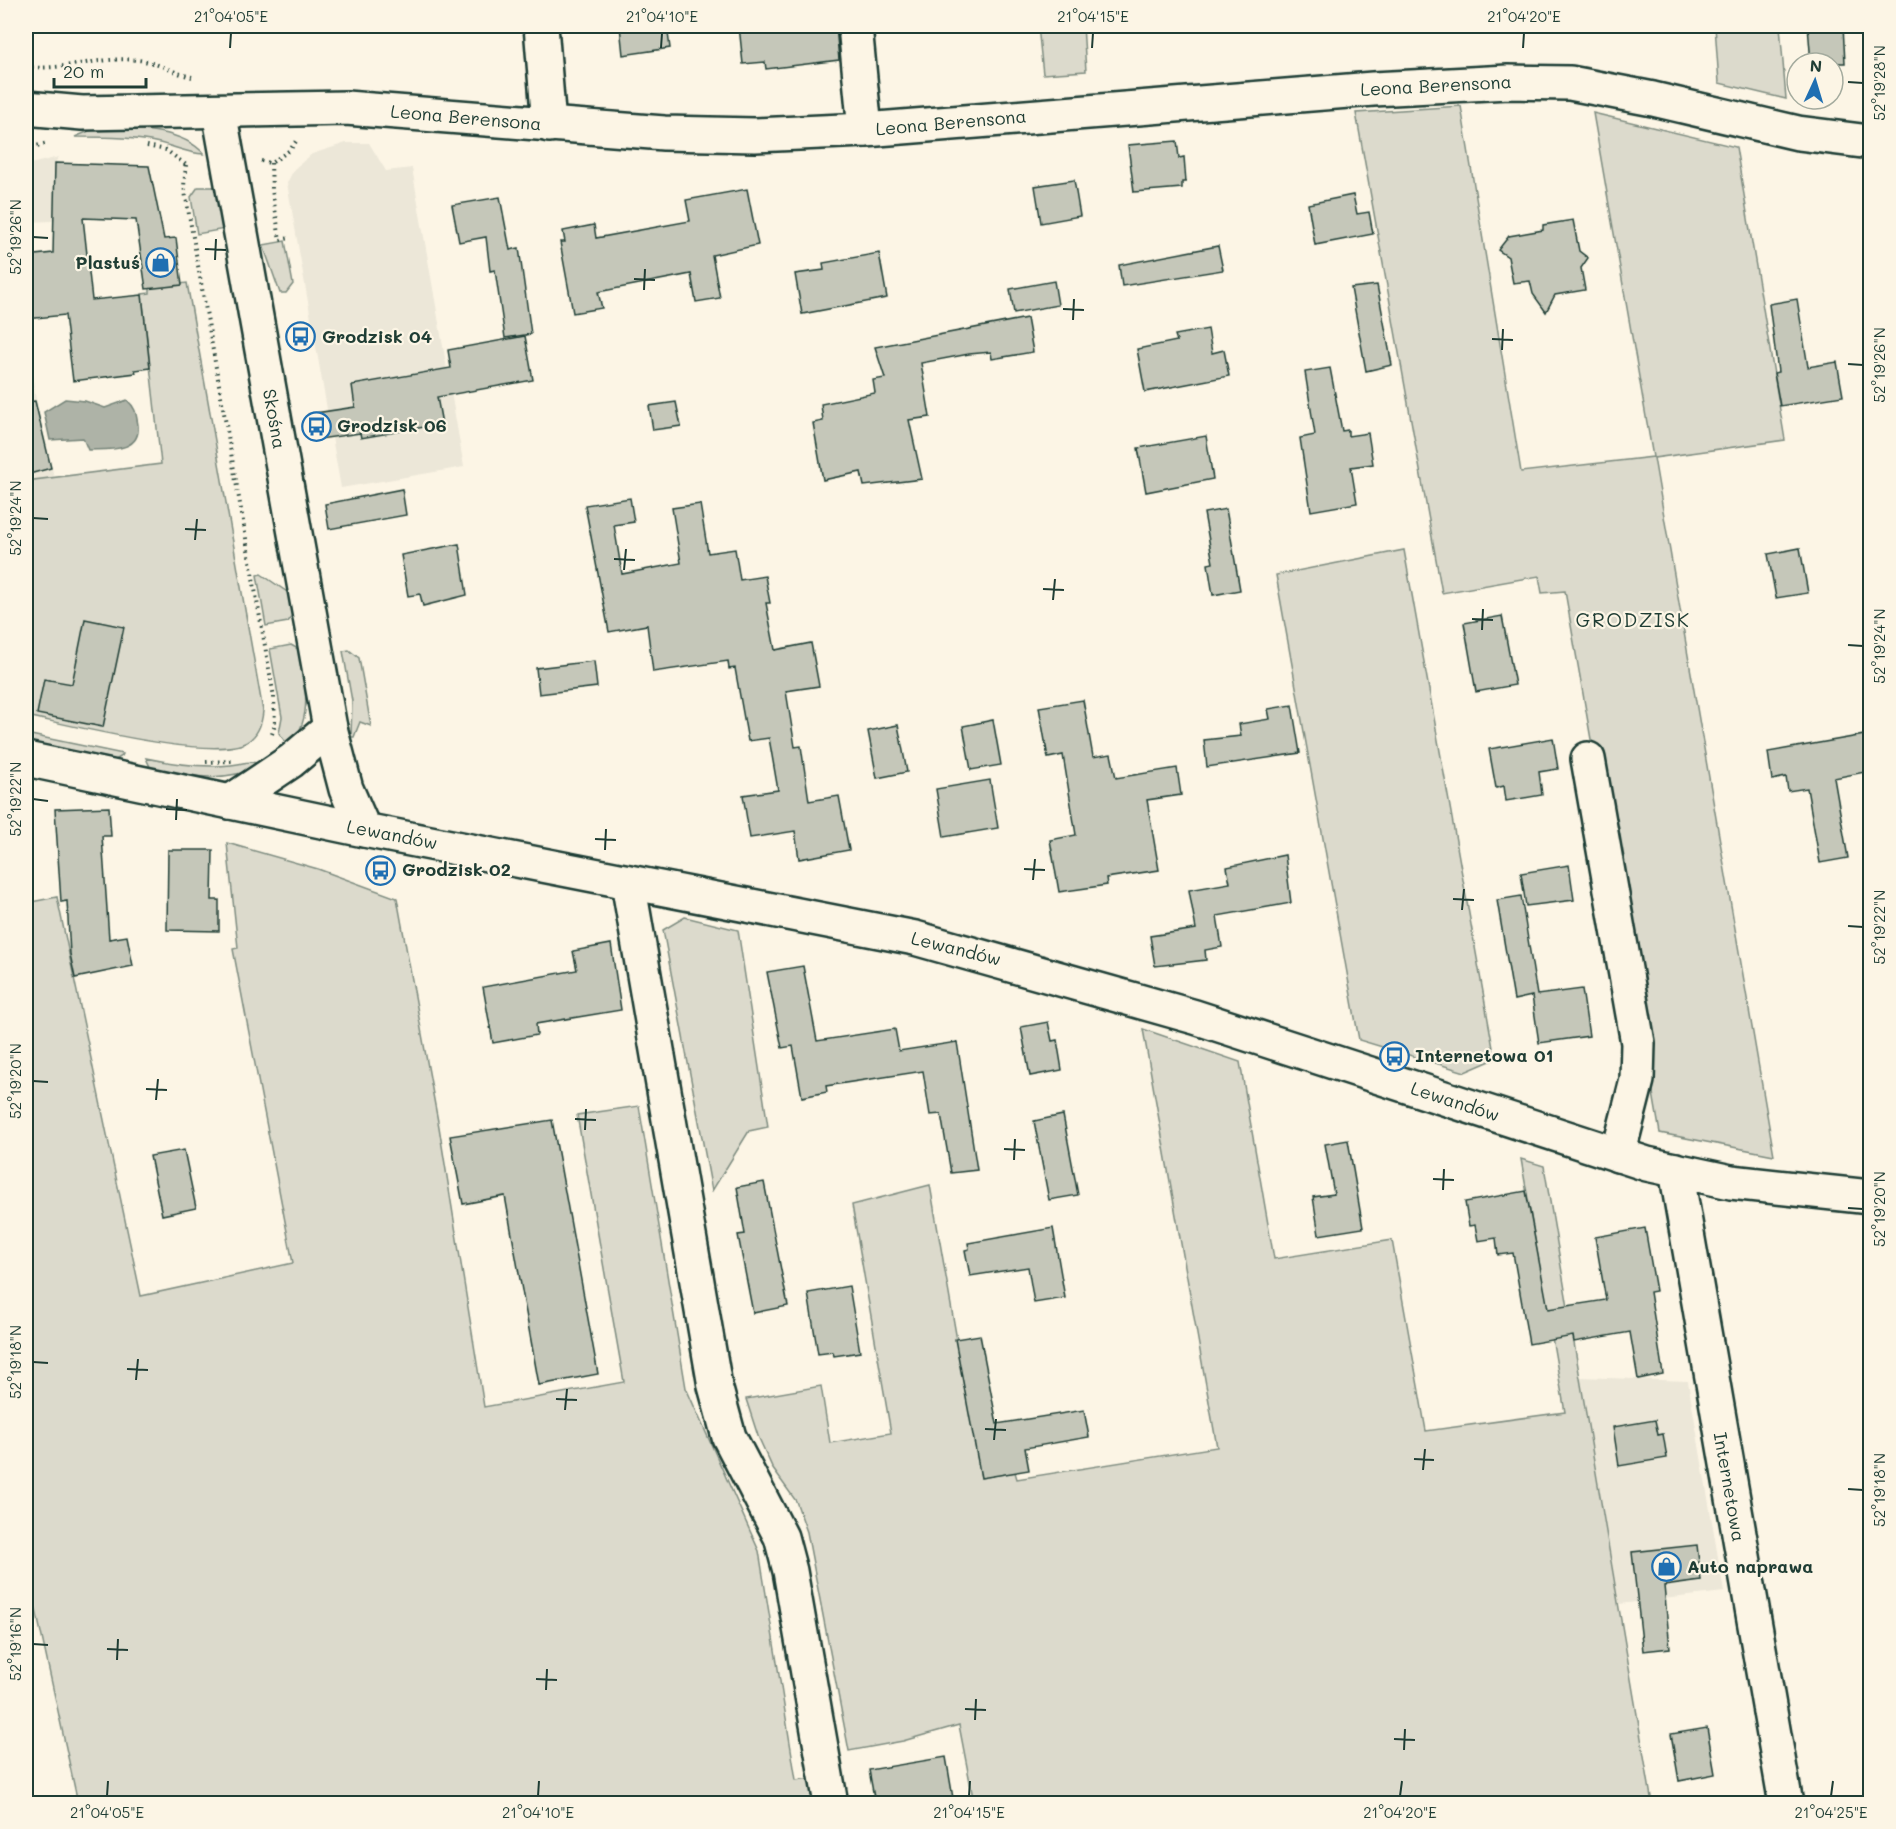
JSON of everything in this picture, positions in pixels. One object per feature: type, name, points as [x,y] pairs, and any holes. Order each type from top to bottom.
[{"type":"street","points":[[541,26],[549,125]]},
{"type":"street","points":[[546,91],[564,88],[567,65],[564,26]]},
{"type":"street","points":[[855,26],[866,130]]},
{"type":"street","name":"Leona Berensona","points":[[26,108],[82,113],[346,108],[664,133],[744,135],[866,130],[1373,89],[1509,82],[1570,83],[1653,99],[1798,133],[1870,142]]},
{"type":"street","name":"Skośna","points":[[219,111],[330,728],[346,789],[364,830]]},
{"type":"street","points":[[230,802],[291,761],[330,728]]},
{"type":"street","name":"Lewandów","points":[[26,759],[364,830],[825,918],[1000,960],[1263,1038],[1618,1155],[1731,1182],[1870,1197]]},
{"type":"street","points":[[1588,759],[1638,1043],[1637,1080],[1618,1155]]},
{"type":"street","points":[[628,882],[715,1386],[729,1437],[781,1537],[790,1571],[831,1803]]},
{"type":"street","name":"Internetowa","points":[[1676,1170],[1786,1803]]},
{"type":"path","points":[[26,67],[67,67],[99,60],[139,60],[202,79]]},
{"type":"path","points":[[260,160],[271,163],[290,150],[297,142],[297,135]]},
{"type":"path","points":[[271,163],[272,190],[280,240],[290,238]]},
{"type":"path","points":[[186,165],[184,186],[274,697],[276,725],[270,740]]},
{"type":"shaded area","points":[[1038,26],[1083,26],[1086,71],[1043,74]]},
{"type":"shaded area","points":[[1715,26],[1780,26],[1785,99],[1719,83]]},
{"type":"shaded area","points":[[1461,106],[1521,472],[1653,457],[1593,113],[1736,147],[1785,440],[1654,458],[1774,1155],[1660,1133],[1565,591],[1542,593],[1539,576],[1442,593],[1356,113]]},
{"type":"shaded area","points":[[96,128],[154,131],[168,134],[194,145],[204,154],[157,142],[75,137]]},
{"type":"shaded area","points":[[346,143],[369,143],[386,171],[412,168],[464,467],[341,488],[287,183],[294,169],[312,154]]},
{"type":"shaded area","points":[[59,157],[55,163],[54,221],[26,222],[26,165]]},
{"type":"shaded area","points":[[198,187],[217,187],[225,229],[197,234],[191,197]]},
{"type":"shaded area","points":[[285,241],[293,284],[286,293],[280,293],[263,245]]},
{"type":"shaded area","points":[[187,283],[263,711],[257,733],[247,742],[229,747],[204,748],[140,740],[26,716],[26,481],[161,464],[142,294],[150,293],[150,288]]},
{"type":"shaded area","points":[[26,336],[37,406],[54,477],[26,481]]},
{"type":"shaded area","points":[[65,399],[85,401],[105,408],[127,400],[134,408],[137,417],[138,434],[129,445],[113,449],[88,450],[83,438],[50,440],[44,412]]},
{"type":"shaded area","points":[[1404,550],[1495,1059],[1465,1072],[1359,1040],[1276,575]]},
{"type":"shaded area","points":[[261,574],[290,594],[293,614],[288,622],[266,626],[257,575]]},
{"type":"shaded area","points":[[291,645],[300,650],[306,701],[302,725],[289,747],[279,733],[282,717],[270,649]]},
{"type":"shaded area","points":[[349,650],[359,658],[371,726],[360,722],[354,737],[351,737],[352,701],[343,651]]},
{"type":"shaded area","points":[[26,734],[123,754],[114,761],[26,744]]},
{"type":"shaded area","points":[[146,758],[199,766],[251,762],[263,766],[234,775],[207,777],[151,769]]},
{"type":"shaded area","points":[[227,843],[318,869],[397,898],[439,1127],[484,1407],[624,1382],[577,1115],[639,1106],[686,1388],[759,1551],[796,1780],[811,1778],[814,1798],[794,1801],[794,1804],[78,1803],[26,1564],[26,903],[57,897],[141,1296],[293,1263],[233,949],[238,948]]},
{"type":"shaded area","points":[[685,917],[738,930],[768,1127],[749,1131],[712,1191],[663,930]]},
{"type":"shaded area","points":[[1143,1029],[1240,1062],[1274,1259],[1392,1240],[1426,1431],[1565,1412],[1521,1159],[1544,1166],[1652,1803],[974,1803],[959,1725],[903,1741],[849,1751],[807,1532],[796,1501],[773,1469],[758,1436],[746,1399],[821,1386],[830,1443],[891,1433],[852,1205],[930,1185],[981,1478],[1015,1472],[1017,1479],[1217,1447]]},
{"type":"shaded area","points":[[1580,1377],[1688,1381],[1724,1592],[1619,1604]]},
{"type":"building","points":[[620,26],[667,26],[670,48],[623,55]]},
{"type":"building","points":[[739,26],[792,26],[793,30],[836,26],[839,60],[766,69],[765,62],[743,64]]},
{"type":"building","points":[[1808,26],[1843,26],[1844,51],[1810,51]]},
{"type":"building","points":[[1177,141],[1179,158],[1184,157],[1186,182],[1182,182],[1182,188],[1134,192],[1128,145]]},
{"type":"building","points":[[55,163],[149,166],[164,239],[176,238],[182,285],[146,289],[136,220],[83,218],[92,300],[142,295],[150,368],[135,370],[136,373],[73,381],[65,315],[26,319],[26,256],[53,253]]},
{"type":"building","points":[[1074,180],[1080,216],[1041,223],[1035,186]]},
{"type":"building","points":[[747,189],[758,245],[712,255],[720,298],[696,302],[691,274],[598,292],[602,308],[573,313],[560,242],[565,242],[563,231],[594,225],[596,238],[690,221],[686,200]]},
{"type":"building","points":[[1353,195],[1357,214],[1369,212],[1373,234],[1315,245],[1308,204]]},
{"type":"building","points":[[500,197],[510,250],[519,248],[531,334],[505,338],[495,270],[490,271],[486,237],[459,242],[452,205]]},
{"type":"building","points":[[1573,220],[1579,251],[1588,258],[1581,268],[1585,290],[1555,295],[1546,312],[1533,294],[1530,281],[1513,283],[1508,257],[1498,250],[1509,236],[1543,230],[1543,225]]},
{"type":"building","points":[[1218,246],[1223,270],[1122,286],[1119,265]]},
{"type":"building","points":[[879,253],[887,298],[802,314],[795,274],[824,270],[823,263]]},
{"type":"building","points":[[1054,281],[1058,305],[1014,313],[1010,289]]},
{"type":"building","points":[[1377,285],[1392,365],[1366,371],[1351,288]]},
{"type":"building","points":[[1797,299],[1808,367],[1837,362],[1843,396],[1780,406],[1774,373],[1778,372],[1769,304]]},
{"type":"building","points":[[1027,318],[1033,352],[992,359],[991,352],[969,354],[921,363],[930,417],[909,420],[922,479],[864,486],[861,472],[823,480],[813,423],[823,421],[821,404],[875,393],[873,380],[885,378],[875,347]]},
{"type":"building","points":[[1208,329],[1212,353],[1224,350],[1229,376],[1145,392],[1137,349],[1177,341],[1175,335]]},
{"type":"building","points":[[525,336],[533,380],[437,397],[442,424],[361,438],[360,433],[313,440],[309,414],[355,407],[352,385],[451,368],[448,350]]},
{"type":"building","points":[[1330,368],[1342,431],[1348,430],[1348,436],[1368,433],[1373,464],[1351,467],[1357,503],[1311,511],[1300,438],[1315,435],[1305,372]]},
{"type":"building","points":[[35,401],[51,468],[26,475],[26,402]]},
{"type":"building","points":[[676,402],[681,426],[653,430],[649,406]]},
{"type":"building","points":[[1206,436],[1213,479],[1146,492],[1138,448]]},
{"type":"building","points":[[402,489],[406,515],[329,529],[325,504]]},
{"type":"building","points":[[630,498],[634,522],[614,525],[622,574],[681,563],[672,508],[700,504],[708,553],[735,549],[740,580],[765,576],[770,603],[766,603],[775,650],[811,643],[819,686],[786,691],[795,747],[801,746],[809,801],[839,796],[849,850],[799,859],[795,831],[750,838],[743,795],[778,790],[769,738],[748,741],[735,668],[729,669],[728,661],[653,672],[647,625],[609,632],[585,505]]},
{"type":"building","points":[[1226,509],[1240,590],[1213,595],[1208,564],[1213,563],[1204,513]]},
{"type":"building","points":[[459,544],[467,595],[423,606],[420,594],[408,596],[401,555]]},
{"type":"building","points":[[1800,548],[1808,593],[1776,598],[1768,554]]},
{"type":"building","points":[[1502,616],[1515,685],[1476,692],[1464,623]]},
{"type":"building","points":[[85,619],[124,627],[103,727],[37,714],[44,679],[72,684]]},
{"type":"building","points":[[594,661],[597,687],[539,694],[536,668]]},
{"type":"building","points":[[1083,700],[1093,757],[1111,754],[1116,778],[1177,768],[1181,795],[1147,800],[1159,870],[1106,878],[1107,885],[1059,892],[1050,840],[1076,835],[1063,755],[1048,758],[1039,707]]},
{"type":"building","points":[[1292,705],[1300,753],[1207,767],[1204,740],[1241,736],[1239,724],[1270,719],[1268,709]]},
{"type":"building","points":[[993,720],[1001,765],[971,770],[963,726]]},
{"type":"building","points":[[898,725],[907,772],[877,778],[868,731]]},
{"type":"building","points":[[1870,734],[1870,771],[1834,778],[1848,858],[1820,863],[1807,788],[1788,791],[1786,777],[1772,780],[1768,752]]},
{"type":"building","points":[[1553,738],[1558,769],[1539,772],[1542,795],[1506,801],[1504,786],[1496,788],[1489,749]]},
{"type":"building","points":[[990,780],[998,828],[944,837],[936,789]]},
{"type":"building","points":[[109,807],[111,836],[102,836],[109,939],[127,936],[133,966],[75,978],[70,954],[67,901],[61,902],[55,809]]},
{"type":"building","points":[[168,850],[213,850],[212,900],[219,900],[219,931],[167,930]]},
{"type":"building","points":[[1285,855],[1291,903],[1217,916],[1222,947],[1205,950],[1206,960],[1155,966],[1150,936],[1196,929],[1189,890],[1230,883],[1227,867]]},
{"type":"building","points":[[1569,865],[1574,900],[1526,906],[1521,873]]},
{"type":"building","points":[[1521,896],[1537,995],[1582,989],[1589,1036],[1539,1043],[1532,996],[1514,1000],[1497,900]]},
{"type":"building","points":[[611,944],[621,1010],[536,1024],[537,1035],[493,1043],[483,987],[577,970],[573,951]]},
{"type":"building","points":[[803,966],[817,1041],[895,1029],[899,1051],[957,1042],[977,1170],[951,1173],[941,1114],[930,1115],[923,1071],[826,1086],[827,1092],[802,1097],[793,1046],[782,1048],[767,972]]},
{"type":"building","points":[[1048,1022],[1052,1041],[1057,1040],[1062,1070],[1030,1076],[1021,1027]]},
{"type":"building","points":[[1063,1115],[1078,1195],[1049,1200],[1034,1121]]},
{"type":"building","points":[[552,1120],[598,1374],[539,1385],[505,1196],[463,1204],[450,1136]]},
{"type":"building","points":[[1348,1140],[1363,1228],[1319,1235],[1313,1197],[1334,1194],[1325,1144]]},
{"type":"building","points":[[184,1150],[196,1208],[162,1215],[150,1156]]},
{"type":"building","points":[[764,1182],[788,1306],[753,1313],[738,1235],[745,1234],[737,1187]]},
{"type":"building","points":[[1526,1191],[1548,1309],[1606,1300],[1595,1237],[1645,1228],[1656,1291],[1650,1292],[1663,1374],[1638,1379],[1630,1332],[1574,1342],[1573,1336],[1529,1344],[1513,1253],[1498,1255],[1496,1238],[1478,1241],[1475,1225],[1469,1226],[1465,1202]]},
{"type":"building","points":[[1053,1228],[1065,1298],[1034,1303],[1028,1267],[970,1276],[965,1250],[969,1249],[968,1243]]},
{"type":"building","points":[[849,1286],[860,1352],[834,1356],[833,1352],[818,1354],[808,1293]]},
{"type":"building","points":[[980,1335],[997,1424],[1084,1410],[1089,1437],[1025,1448],[1029,1470],[981,1478],[955,1339]]},
{"type":"building","points":[[1655,1420],[1658,1435],[1663,1434],[1667,1458],[1619,1466],[1613,1427]]},
{"type":"building","points":[[1697,1545],[1701,1581],[1664,1586],[1670,1648],[1643,1651],[1632,1552]]},
{"type":"building","points":[[1707,1728],[1715,1774],[1679,1781],[1671,1734]]},
{"type":"building","points":[[946,1757],[953,1798],[948,1798],[949,1803],[875,1803],[869,1770]]},
{"type":"place","name":"Plastuś","points":[[161,263]]},
{"type":"place","name":"Grodzisk 04","points":[[301,337]]},
{"type":"place","name":"Grodzisk 06","points":[[316,426]]},
{"type":"place","name":"Grodzisk 02","points":[[381,870]]},
{"type":"place","name":"Internetowa 01","points":[[1394,1056]]},
{"type":"place","name":"Auto naprawa","points":[[1666,1567]]},
{"type":"district","name":"GRODZISK","points":[[1633,620]]}]
